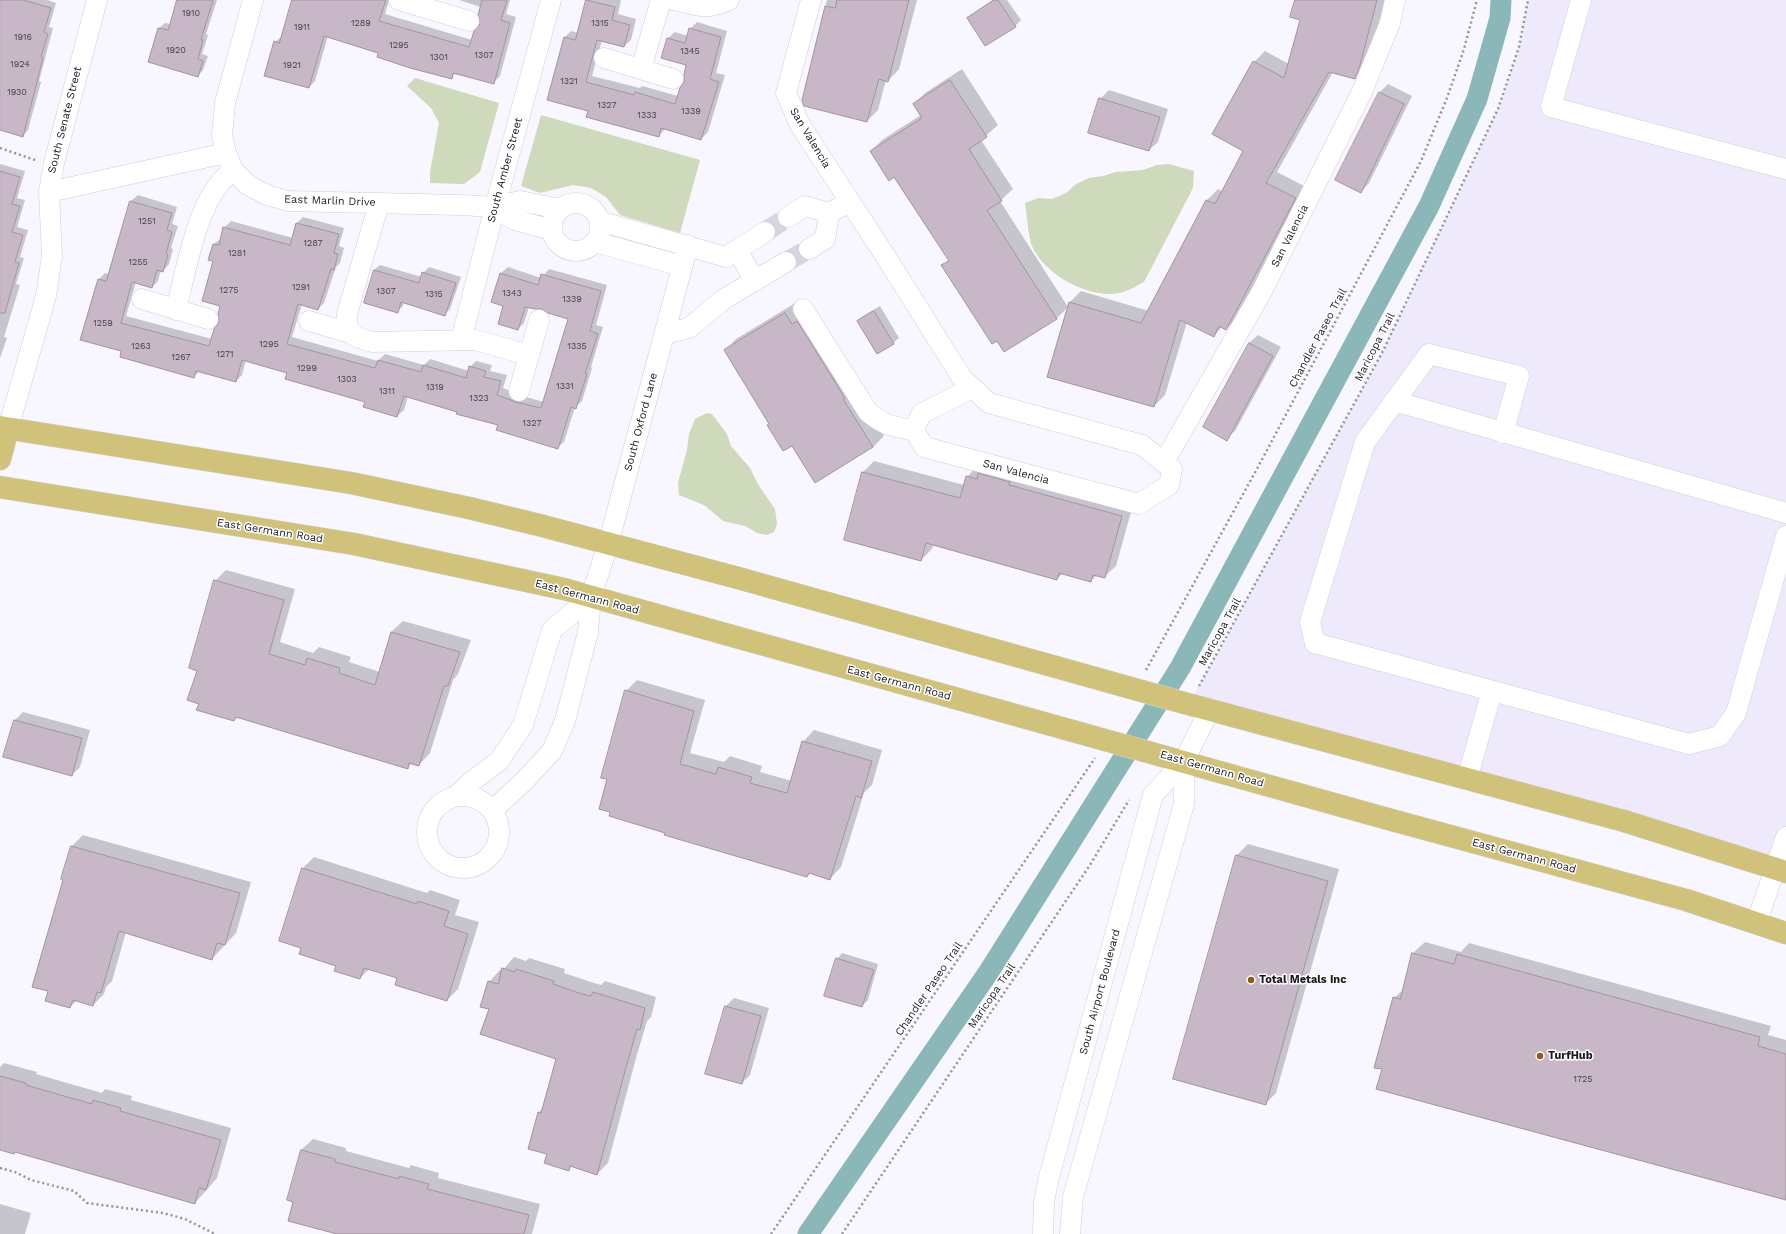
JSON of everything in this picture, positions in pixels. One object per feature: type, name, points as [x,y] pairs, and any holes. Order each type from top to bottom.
[{"type":"main road","points":[[0,459],[4,428],[351,484],[468,508],[539,525],[608,545],[1142,680],[1194,695],[1210,709],[1624,821],[1781,870]]},
{"type":"main road","name":"East Germann Road","points":[[0,487],[354,544],[557,588],[1106,747],[1158,754],[1388,819],[1686,900],[1786,933]]},
{"type":"street","name":"South Senate Street","points":[[4,428],[46,296],[52,238],[49,192],[54,163],[97,0]]},
{"type":"street","points":[[176,310],[200,221],[208,201],[220,183],[230,162],[222,135],[225,104],[253,0]]},
{"type":"street","points":[[399,0],[435,5],[469,21]]},
{"type":"street","name":"South Amber Street","points":[[461,340],[551,0]]},
{"type":"street","points":[[641,69],[661,0]]},
{"type":"street","points":[[673,0],[707,8],[729,0]]},
{"type":"street","name":"San Valencia","points":[[811,0],[792,64],[786,93],[800,125],[886,257],[962,378],[989,403],[1142,445],[1172,469],[1169,485],[1139,504],[924,448],[914,430]]},
{"type":"street","name":"San Valencia","points":[[1164,462],[1265,286],[1360,94],[1390,23],[1395,0]]},
{"type":"street","points":[[1580,0],[1552,107],[1786,169]]},
{"type":"street","points":[[604,58],[673,79]]},
{"type":"street","points":[[49,192],[230,162]]},
{"type":"street","name":"East Marlin Drive","points":[[230,162],[248,185],[267,195],[288,201],[495,207],[520,201],[560,209],[567,205],[583,204],[590,208],[599,221]]},
{"type":"street","points":[[788,217],[805,206],[829,213],[850,202]]},
{"type":"street","points":[[350,332],[346,324],[347,314],[379,203]]},
{"type":"street","points":[[495,207],[515,220],[552,230]]},
{"type":"street","points":[[560,209],[552,222],[554,237],[565,249],[573,251],[589,247],[595,242],[599,232],[599,221],[726,257],[765,232]]},
{"type":"street","points":[[809,249],[825,239],[829,213]]},
{"type":"street","points":[[595,242],[682,266]]},
{"type":"street","name":"South Oxford Lane","points":[[492,811],[526,780],[552,751],[564,721],[588,632],[591,597],[608,545],[688,245]]},
{"type":"street","points":[[737,250],[755,281]]},
{"type":"street","points":[[664,334],[689,328],[724,299],[786,262]]},
{"type":"street","points":[[142,299],[208,318]]},
{"type":"street","points":[[803,309],[868,412],[882,423],[894,427],[914,430],[921,414],[972,388]]},
{"type":"street","points":[[519,391],[539,320]]},
{"type":"street","points":[[309,321],[350,332],[362,339],[373,342],[475,340],[529,355]]},
{"type":"street","points":[[1503,433],[1519,376],[1429,354],[1365,442],[1310,622],[1315,643],[1689,744],[1720,736],[1736,713],[1786,536]]},
{"type":"street","points":[[1394,401],[1786,513]]},
{"type":"street","points":[[455,797],[476,799],[492,811],[497,822],[499,833],[497,844],[491,855],[482,863],[471,867],[459,868],[447,865],[437,857],[430,847],[427,836],[428,824],[432,814],[438,807],[455,797],[471,782],[499,761],[523,725],[552,630],[591,597]]},
{"type":"street","points":[[1467,779],[1492,691]]},
{"type":"street","name":"South Airport Boulevard","points":[[1043,1234],[1044,1202],[1049,1177],[1154,795],[1184,761],[1210,709]]},
{"type":"street","name":"South Airport Boulevard","points":[[1070,1234],[1073,1197],[1184,804],[1184,761]]},
{"type":"street","points":[[1756,924],[1781,870],[1786,837]]},
{"type":"street","points":[[1066,1117],[1093,1125]]},
{"type":"path","name":"Chandler Paseo Trail","points":[[1142,680],[1258,467],[1420,161],[1448,98],[1464,49],[1476,0]]},
{"type":"path","name":"Maricopa Trail","points":[[1194,695],[1383,351],[1498,109],[1519,47],[1528,0]]},
{"type":"path","points":[[0,148],[30,158],[54,163]]},
{"type":"path","name":"Chandler Paseo Trail","points":[[771,1234],[1106,747]]},
{"type":"path","name":"Maricopa Trail","points":[[842,1234],[1090,865],[1130,800]]},
{"type":"path","points":[[0,1168],[15,1172],[31,1180],[74,1191],[88,1203],[163,1213],[186,1219],[215,1234]]},
{"type":"shaded area","points":[[1528,0],[1786,0],[1786,872],[1188,704],[1383,351],[1498,109],[1519,47]]},
{"type":"green space","points":[[415,78],[499,103],[480,172],[464,184],[430,183],[430,172],[439,123],[431,108],[407,86]]},
{"type":"green space","points":[[541,115],[700,160],[680,233],[620,215],[606,197],[591,188],[573,185],[540,193],[521,186]]},
{"type":"green space","points":[[1169,164],[1194,171],[1193,188],[1144,282],[1119,293],[1107,294],[1094,292],[1081,288],[1057,275],[1046,266],[1038,256],[1031,242],[1025,203],[1038,198],[1052,199],[1066,193],[1076,184],[1089,178],[1116,172],[1143,170],[1157,165]]},
{"type":"green space","points":[[707,413],[712,414],[727,434],[731,446],[750,468],[759,486],[775,509],[777,524],[774,532],[767,535],[757,533],[745,526],[723,521],[704,505],[679,495],[678,483],[687,450],[689,434],[695,419]]},
{"type":"building","points":[[0,0],[23,0],[51,8],[44,32],[48,34],[41,57],[43,58],[23,137],[0,130]]},
{"type":"building","points":[[177,0],[213,0],[201,40],[203,40],[198,59],[203,61],[198,77],[148,62],[158,28],[168,30]]},
{"type":"building","points":[[292,0],[386,0],[379,21],[469,47],[474,31],[480,24],[478,15],[482,0],[507,0],[501,20],[510,23],[494,84],[453,73],[452,79],[410,68],[377,57],[378,53],[324,36],[309,88],[264,76],[274,41],[279,43]]},
{"type":"building","points":[[586,0],[615,7],[612,20],[630,25],[624,47],[597,40],[586,82],[634,95],[635,92],[675,104],[680,88],[684,82],[686,65],[661,58],[667,38],[685,43],[689,28],[721,37],[710,79],[719,82],[701,140],[661,128],[659,137],[586,117],[588,111],[547,100],[564,37],[575,40]]},
{"type":"building","points":[[837,0],[909,0],[888,82],[879,79],[867,122],[804,106],[802,100],[825,6],[835,8]]},
{"type":"building","points":[[994,0],[998,0],[1016,27],[985,46],[967,18]]},
{"type":"building","points":[[1295,0],[1377,0],[1355,79],[1329,72],[1266,183],[1296,198],[1226,330],[1219,326],[1214,337],[1180,320],[1154,407],[1047,377],[1069,302],[1141,323],[1206,200],[1215,204],[1243,151],[1212,134],[1253,61],[1284,78],[1300,20],[1290,17]]},
{"type":"building","points":[[950,80],[987,137],[969,149],[1002,201],[987,210],[1057,319],[1004,352],[997,341],[992,344],[941,265],[949,261],[894,177],[889,181],[870,151],[922,118],[913,104]]},
{"type":"building","points":[[1379,92],[1404,104],[1361,193],[1335,180]]},
{"type":"building","points":[[1099,98],[1160,117],[1149,151],[1088,133]]},
{"type":"building","points":[[0,171],[20,177],[12,204],[20,206],[12,232],[23,235],[15,262],[19,263],[5,313],[0,313]]},
{"type":"building","points":[[130,201],[172,213],[167,230],[172,232],[163,272],[157,270],[152,288],[132,282],[121,323],[209,346],[214,329],[219,322],[218,314],[220,306],[202,301],[213,261],[208,260],[213,244],[219,245],[223,227],[290,245],[296,223],[339,234],[334,253],[338,254],[334,270],[331,269],[318,310],[298,304],[287,344],[375,368],[378,360],[421,372],[423,365],[466,378],[469,366],[486,371],[484,377],[501,381],[497,395],[516,402],[541,408],[568,319],[548,313],[542,309],[525,307],[518,330],[498,324],[503,306],[491,302],[500,273],[538,285],[541,274],[601,291],[590,331],[598,334],[585,374],[587,374],[576,409],[571,407],[558,449],[496,430],[498,425],[456,414],[457,412],[404,396],[397,417],[363,407],[365,402],[285,379],[287,373],[242,360],[236,382],[196,371],[194,378],[120,357],[121,351],[80,340],[98,279],[106,281]]},
{"type":"building","points":[[374,270],[419,283],[422,272],[456,283],[445,316],[401,302],[398,313],[364,303]]},
{"type":"building","points":[[874,311],[894,344],[877,354],[857,321]]},
{"type":"building","points":[[785,313],[792,324],[797,321],[845,398],[843,399],[873,447],[815,483],[792,446],[783,451],[767,425],[769,424],[724,350]]},
{"type":"building","points":[[1249,343],[1273,356],[1227,441],[1203,427]]},
{"type":"building","points":[[862,472],[960,498],[966,476],[977,479],[978,473],[1010,482],[1009,485],[1122,516],[1105,578],[1093,575],[1091,582],[1059,573],[1057,580],[926,543],[921,561],[844,540]]},
{"type":"building","points":[[214,580],[284,600],[269,654],[305,665],[307,658],[340,668],[339,673],[375,685],[391,632],[460,652],[448,686],[444,686],[419,766],[409,763],[408,769],[236,717],[234,721],[196,710],[199,704],[187,700],[197,671],[189,668]]},
{"type":"building","points":[[625,690],[694,711],[680,764],[716,774],[718,767],[752,777],[750,783],[787,793],[802,741],[872,761],[861,798],[856,796],[830,880],[809,873],[807,877],[664,835],[665,833],[609,816],[610,812],[599,809],[607,779],[601,778]]},
{"type":"building","points":[[14,720],[82,738],[72,776],[3,757]]},
{"type":"building","points":[[71,846],[240,893],[225,945],[217,943],[212,960],[119,931],[101,993],[97,992],[93,1006],[73,1000],[70,1008],[45,1001],[48,991],[32,987],[63,880],[61,879]]},
{"type":"building","name":"Total Metals Inc","points":[[1236,855],[1328,881],[1266,1105],[1173,1079]]},
{"type":"building","points":[[302,868],[417,904],[418,901],[449,911],[444,926],[468,934],[447,1001],[395,985],[397,978],[364,968],[360,979],[334,971],[336,966],[299,954],[301,948],[279,941]]},
{"type":"building","points":[[1412,953],[1454,964],[1457,954],[1760,1037],[1758,1046],[1786,1054],[1786,1200],[1376,1089],[1382,1069],[1374,1068],[1393,997],[1400,999]]},
{"type":"building","points":[[836,958],[874,970],[862,1007],[824,996]]},
{"type":"building","points":[[502,968],[515,972],[516,969],[554,981],[553,984],[582,994],[591,996],[593,992],[645,1008],[640,1030],[637,1029],[597,1175],[570,1166],[569,1171],[544,1163],[547,1154],[528,1149],[538,1112],[541,1113],[556,1059],[480,1034],[489,1009],[480,1007],[488,981],[498,984]]},
{"type":"building","points":[[725,1006],[761,1016],[742,1084],[705,1074]]},
{"type":"building","points":[[0,1076],[92,1104],[93,1100],[121,1108],[120,1111],[221,1140],[206,1190],[199,1188],[195,1204],[15,1152],[14,1154],[0,1150]]},
{"type":"building","points":[[301,1150],[335,1159],[335,1162],[399,1179],[399,1176],[429,1184],[427,1189],[529,1215],[524,1234],[337,1234],[288,1221],[293,1202],[287,1200]]},
{"type":"waterway","points":[[808,1234],[988,973],[1180,668],[1429,206],[1477,99],[1500,18],[1501,0]]},
{"type":"tunnel","points":[[765,232],[788,217]]},
{"type":"tunnel","points":[[786,262],[809,249]]},
{"type":"place","name":"Total Metals Inc","points":[[1251,980]]},
{"type":"place","name":"TurfHub","points":[[1540,1056]]}]
